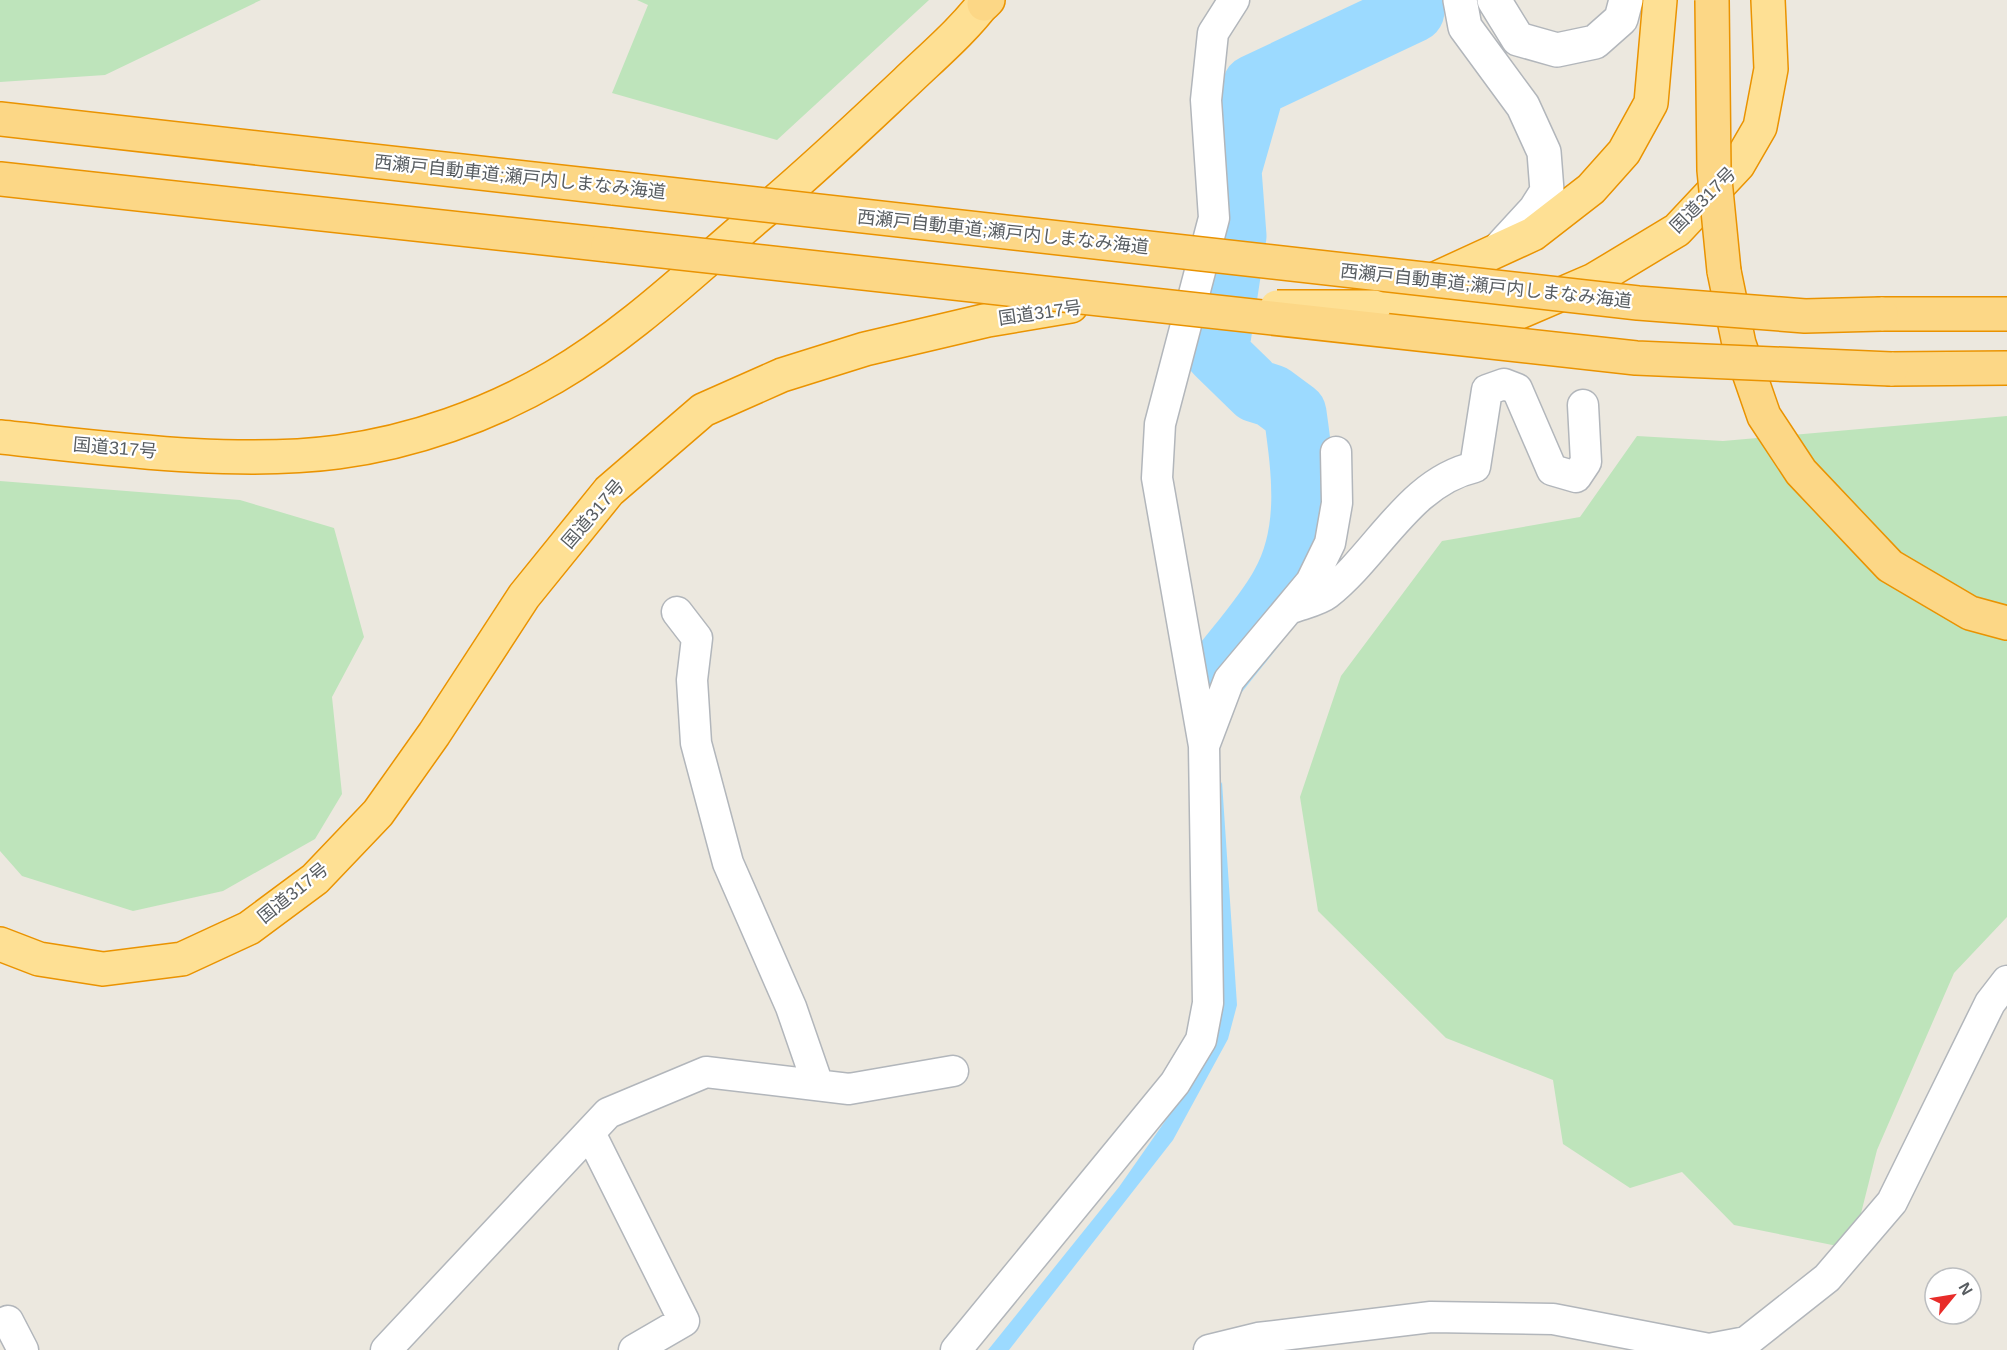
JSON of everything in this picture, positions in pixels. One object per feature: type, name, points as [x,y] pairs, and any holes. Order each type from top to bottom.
[{"type":"highway","name":"国道317号","points":[[1374,307],[1533,234],[1591,189],[1624,152],[1651,103],[1660,0]]},
{"type":"highway","points":[[1712,0],[1714,170],[1724,271],[1739,344],[1764,416],[1801,472],[1890,566],[1970,613],[2007,623]]},
{"type":"highway","name":"国道317号","points":[[0,944],[39,959],[104,969],[182,958],[249,928],[315,879],[378,813],[434,734],[524,596],[609,491],[703,410],[782,375],[865,349],[988,320],[1071,306],[1374,307],[1501,320],[1594,280],[1677,230],[1738,165],[1760,127],[1771,69],[1768,0]]},
{"type":"highway","name":"国道317号","points":[[0,436],[156,452],[224,455],[337,452],[414,438],[487,411],[555,377],[618,333],[792,189],[992,1]]},
{"type":"highway","name":"西瀬戸自動車道;瀬戸内しまなみ海道","points":[[0,119],[1638,303],[1805,316],[2007,314]]},
{"type":"highway","points":[[0,178],[1636,358],[1891,369],[2007,368]]},
{"type":"street","points":[[956,1350],[1175,1083],[1201,1040],[1208,1004],[1204,746],[1157,478],[1160,424],[1214,218],[1206,100],[1213,33],[1234,0]]},
{"type":"street","points":[[1460,0],[1465,27],[1523,106],[1544,152],[1547,191],[1535,210],[1498,250]]},
{"type":"street","points":[[1494,0],[1518,39],[1557,50],[1594,42],[1621,19],[1626,0]]},
{"type":"street","points":[[1289,609],[1326,595],[1433,484],[1456,471],[1475,467],[1487,390],[1504,384],[1517,389],[1552,470],[1576,477],[1586,462],[1584,405]]},
{"type":"street","points":[[1204,746],[1229,680],[1311,582],[1330,543],[1337,503],[1336,452]]},
{"type":"street","points":[[676,612],[697,638],[692,680],[696,743],[728,863],[791,1007],[818,1085]]},
{"type":"street","points":[[1209,1350],[1258,1338],[1431,1317],[1553,1319],[1709,1349],[1746,1342],[1827,1278],[1892,1202],[1990,1003],[2007,981]]},
{"type":"street","points":[[386,1350],[608,1113],[706,1072],[849,1089],[953,1071]]},
{"type":"street","points":[[590,1132],[684,1321],[634,1350]]},
{"type":"street","points":[[8,1321],[23,1350]]},
{"type":"green space","points":[[0,0],[261,0],[105,75],[0,82]]},
{"type":"green space","points":[[637,0],[929,0],[777,140],[612,93],[648,5]]},
{"type":"green space","points":[[2007,416],[2007,917],[1954,973],[1877,1150],[1852,1249],[1734,1225],[1682,1172],[1630,1188],[1563,1144],[1553,1080],[1446,1038],[1318,911],[1300,797],[1341,676],[1442,541],[1580,517],[1637,436],[1723,441]]},
{"type":"green space","points":[[0,481],[240,500],[334,528],[364,637],[332,697],[342,794],[315,839],[223,891],[133,911],[22,876],[0,851]]},
{"type":"water","points":[[1222,782],[1237,1005],[1228,1039],[1173,1140],[1009,1350],[988,1350],[1119,1187],[1191,1084],[1212,800]]},
{"type":"waterway","points":[[1213,678],[1259,620],[1282,585],[1298,544],[1303,500],[1301,456],[1295,413],[1272,396],[1256,391],[1217,353],[1235,236],[1230,170],[1254,86],[1413,11]]}]
